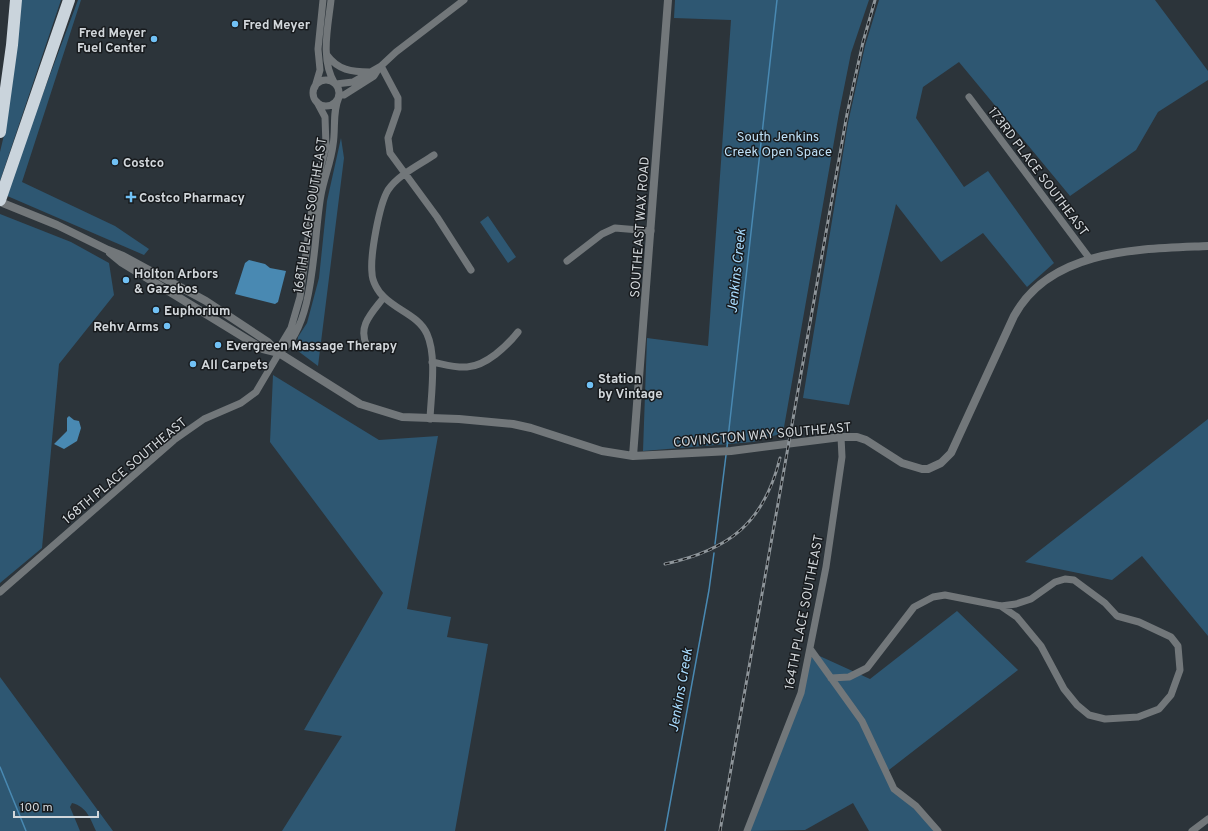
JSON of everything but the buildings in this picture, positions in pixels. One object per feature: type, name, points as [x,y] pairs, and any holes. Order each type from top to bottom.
[{"type":"highway","points":[[0,132],[12,45],[16,0]]},
{"type":"highway","points":[[0,201],[69,0]]},
{"type":"street","points":[[323,0],[318,49],[320,70],[314,95],[317,102],[328,106],[334,103],[339,96],[339,90],[328,69],[327,54],[331,0]]},
{"type":"street","points":[[339,96],[344,95],[374,76],[381,66],[396,52],[464,0]]},
{"type":"street","name":"SOUTHEAST WAX ROAD","points":[[633,456],[668,0]]},
{"type":"street","points":[[327,54],[337,66],[344,69],[354,72],[370,72]]},
{"type":"street","points":[[315,87],[324,80],[335,84],[353,82],[381,66]]},
{"type":"street","points":[[381,66],[398,98],[398,109],[389,131],[388,143],[390,153],[406,173],[471,270]]},
{"type":"street","name":"168TH PLACE SOUTHEAST","points":[[279,354],[287,348],[295,335],[303,316],[308,296],[321,194],[334,143],[334,112],[339,96]]},
{"type":"street","name":"173RD PLACE SOUTHEAST","points":[[969,97],[1090,259]]},
{"type":"street","name":"168TH PLACE SOUTHEAST","points":[[0,592],[174,440],[204,419],[236,405],[251,396],[260,387],[279,354],[293,321],[300,298],[314,194],[326,146],[326,121],[317,102]]},
{"type":"street","points":[[430,419],[432,362],[431,346],[425,329],[419,322],[384,297],[378,290],[372,274],[374,247],[380,214],[388,191],[406,173],[434,155]]},
{"type":"street","name":"COVINGTON WAY SOUTHEAST","points":[[0,201],[57,225],[123,256],[206,301],[268,342],[279,354]]},
{"type":"street","points":[[567,261],[602,234],[615,228],[651,231]]},
{"type":"street","points":[[1090,259],[1116,252],[1141,249],[1208,246]]},
{"type":"street","name":"COVINGTON WAY SOUTHEAST","points":[[108,250],[121,262],[263,348],[279,354],[360,404],[402,417],[459,419],[513,424],[531,428],[602,451],[633,456],[716,452],[841,437],[857,437],[866,440],[902,462],[922,469],[934,467],[946,460],[954,447],[1019,307],[1027,296],[1042,283],[1063,271],[1090,259]]},
{"type":"street","points":[[169,291],[173,287],[190,296],[206,301]]},
{"type":"street","points":[[367,346],[362,333],[366,321],[384,297]]},
{"type":"street","points":[[432,362],[468,367],[481,363],[504,347],[518,332]]},
{"type":"street","name":"164TH PLACE SOUTHEAST","points":[[747,831],[801,693],[811,650],[826,567],[842,457],[841,437]]},
{"type":"street","points":[[831,678],[848,678],[867,668],[914,607],[933,597],[945,596],[1001,606],[1016,604],[1030,599],[1055,582],[1065,579],[1074,580],[1105,604],[1117,616],[1139,622],[1171,637],[1178,646],[1180,670],[1171,695],[1159,709],[1138,718],[1105,719],[1089,715],[1077,705],[1064,689],[1041,646],[1017,617],[1001,606]]},
{"type":"street","points":[[811,650],[862,721],[894,789],[916,806],[938,831]]},
{"type":"street","points":[[1192,831],[1208,819]]},
{"type":"green space","points":[[20,0],[61,0],[0,181],[0,152],[4,135]]},
{"type":"green space","points":[[78,0],[81,0],[22,182],[115,226],[149,249],[144,255],[5,195]]},
{"type":"green space","name":"South Jenkins Creek Open Space","points":[[675,0],[869,0],[851,53],[839,113],[783,433],[753,442],[643,451],[647,338],[708,346],[731,20],[674,18]]},
{"type":"green space","points":[[879,0],[1155,0],[1208,71],[1208,80],[1158,112],[1136,150],[1070,196],[959,62],[923,87],[916,118],[964,187],[988,171],[1054,263],[1027,287],[983,233],[941,262],[896,204],[849,405],[803,398],[848,123],[865,46]]},
{"type":"green space","points":[[341,138],[344,158],[318,366],[298,351],[298,337],[307,323],[319,278],[327,201]]},
{"type":"green space","points":[[0,214],[71,242],[109,263],[114,295],[59,364],[42,548],[0,583]]},
{"type":"green space","points":[[488,216],[516,257],[508,263],[480,222]]},
{"type":"green space","points":[[273,375],[379,440],[438,436],[407,609],[451,617],[447,637],[488,644],[455,831],[282,831],[342,736],[304,730],[383,593],[270,442]]},
{"type":"green space","points":[[1208,419],[1208,636],[1142,556],[1112,580],[1025,562]]},
{"type":"green space","points":[[957,611],[1018,670],[885,773],[894,789],[937,831],[869,831],[853,803],[805,830],[747,831],[813,653],[870,679]]},
{"type":"green space","points":[[0,677],[113,831],[96,831],[85,810],[72,803],[70,807],[80,831],[0,831]]},
{"type":"shaded area","points":[[249,260],[265,264],[270,268],[286,271],[278,302],[275,304],[235,294],[245,263]]},
{"type":"shaded area","points":[[69,416],[74,420],[79,421],[81,428],[77,441],[64,449],[54,444],[67,431],[67,418]]},
{"type":"waterway","name":"Jenkins Creek","points":[[727,447],[777,0]]},
{"type":"waterway","name":"Jenkins Creek","points":[[715,544],[726,455]]},
{"type":"waterway","name":"Jenkins Creek","points":[[665,831],[709,590],[714,553]]},
{"type":"waterway","points":[[0,767],[26,831]]},
{"type":"railway","points":[[720,831],[847,114],[863,42],[875,0]]},
{"type":"railway","points":[[665,564],[708,551],[740,530],[753,516],[764,500],[773,481],[780,458]]},
{"type":"place","name":"Fred Meyer","points":[[235,24]]},
{"type":"place","name":"Fred Meyer Fuel Center","points":[[154,39]]},
{"type":"place","name":"Costco","points":[[115,162]]},
{"type":"place","name":"Costco Pharmacy","points":[[131,197]]},
{"type":"place","name":"Holton Arbors & Gazebos","points":[[126,280]]},
{"type":"place","name":"Euphorium","points":[[156,310]]},
{"type":"place","name":"Rehv Arms","points":[[167,326]]},
{"type":"place","name":"Evergreen Massage Therapy","points":[[218,345]]},
{"type":"place","name":"All Carpets","points":[[193,364]]},
{"type":"place","name":"Station by Vintage","points":[[590,385]]}]
